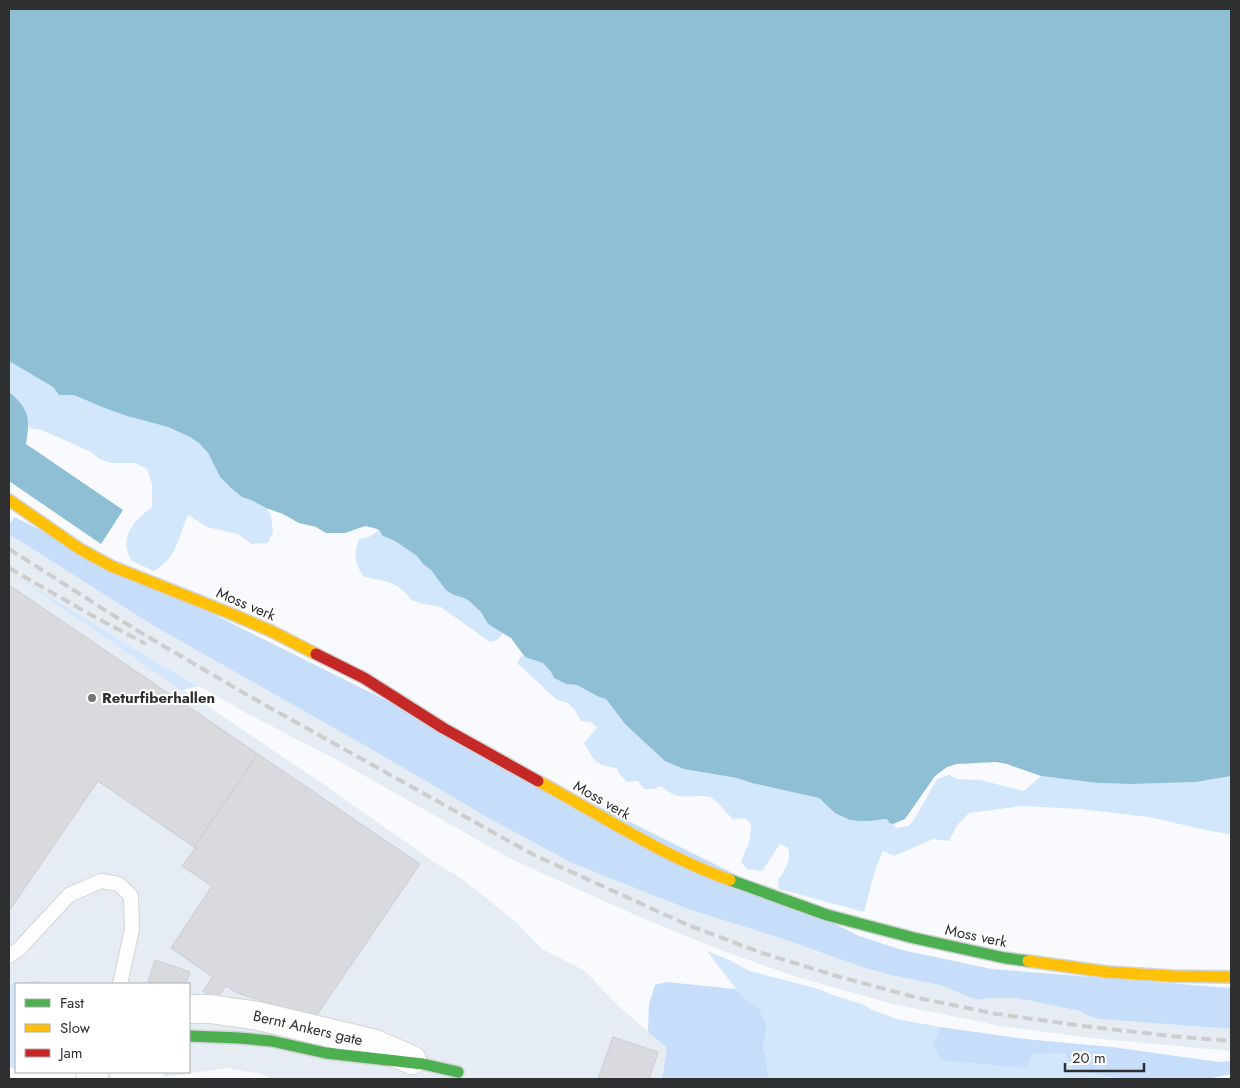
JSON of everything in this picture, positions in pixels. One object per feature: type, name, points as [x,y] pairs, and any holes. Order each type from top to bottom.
[{"type":"street","name":"Moss verk","points":[[9,500],[80,549],[111,566],[234,614],[364,678],[443,728],[526,775],[663,852],[710,873],[827,915],[914,938],[1005,958],[1107,972],[1231,977]]},
{"type":"street","name":"Bernt Ankers gate","points":[[190,1009],[210,1009],[258,1016],[324,1031],[372,1043],[422,1064]]},
{"type":"street","name":"Bernt Ankers gate","points":[[190,1036],[271,1041],[326,1053],[422,1064],[458,1072]]},
{"type":"lane","points":[[9,956],[19,949],[68,896],[101,882],[119,884],[131,896],[132,929],[120,983]]},
{"type":"shaded area","points":[[9,9],[1231,9],[1231,776],[1196,782],[1098,783],[1041,776],[996,762],[957,764],[947,767],[935,776],[905,819],[893,824],[884,819],[871,821],[850,820],[835,813],[819,798],[737,778],[684,769],[665,761],[625,724],[606,699],[577,685],[566,684],[554,678],[543,663],[525,657],[511,638],[488,624],[481,612],[468,600],[446,590],[431,570],[417,556],[395,541],[383,536],[379,530],[365,526],[345,533],[326,533],[316,527],[299,523],[283,514],[242,497],[220,477],[208,453],[190,437],[168,427],[107,409],[74,395],[59,395],[53,387],[9,361]]},
{"type":"shaded area","points":[[9,361],[53,387],[59,395],[74,395],[127,416],[168,427],[199,443],[208,453],[220,477],[232,489],[242,497],[266,508],[271,515],[273,532],[268,543],[251,544],[238,534],[207,527],[188,515],[173,553],[162,565],[154,571],[132,561],[127,550],[127,537],[137,520],[152,507],[152,484],[147,469],[135,463],[112,463],[101,460],[91,452],[42,430],[29,428],[24,408],[9,392]]},
{"type":"shaded area","points":[[9,392],[25,409],[27,415],[26,444],[123,510],[101,544],[9,481]]},
{"type":"shaded area","points":[[14,517],[859,936],[902,950],[992,969],[1231,988],[1231,1029],[1100,1019],[1088,1016],[1080,1011],[1017,998],[976,1000],[944,986],[865,968],[786,940],[688,909],[572,863],[490,819],[154,626],[9,534],[9,526]]},
{"type":"shaded area","points":[[379,530],[384,536],[417,556],[454,595],[468,600],[481,612],[488,624],[503,633],[497,640],[490,642],[441,607],[411,600],[407,594],[391,583],[364,577],[356,559],[359,539],[369,537]]},
{"type":"shaded area","points":[[9,534],[154,626],[490,819],[572,863],[688,909],[786,940],[865,968],[944,986],[976,1000],[1017,998],[1080,1011],[1088,1016],[1100,1019],[1231,1029],[1231,1051],[1091,1038],[1000,1026],[893,1004],[800,978],[720,950],[642,918],[515,861],[337,760],[248,714],[146,656],[16,577],[323,784],[437,864],[461,878],[517,923],[542,949],[585,971],[615,1003],[667,1048],[662,1079],[271,1079],[261,1074],[226,1068],[164,1077],[163,1073],[190,1073],[190,983],[15,983],[15,1069],[9,1066]]},
{"type":"shaded area","points":[[9,572],[146,656],[198,686],[182,690]]},
{"type":"shaded area","points":[[522,655],[543,663],[554,678],[566,684],[577,685],[606,699],[625,724],[684,769],[737,778],[819,798],[835,813],[871,821],[884,819],[888,820],[896,828],[909,826],[937,779],[949,775],[958,779],[980,780],[1024,791],[1041,776],[1098,783],[1131,784],[1196,782],[1231,776],[1231,834],[1149,817],[1080,809],[1022,806],[969,813],[957,825],[949,841],[933,839],[894,856],[883,851],[875,870],[864,912],[779,889],[778,880],[785,869],[789,857],[788,848],[780,844],[762,871],[747,869],[741,862],[750,840],[751,824],[745,818],[733,819],[710,797],[678,796],[661,786],[653,789],[644,789],[638,781],[627,782],[619,774],[617,768],[599,764],[584,743],[597,728],[591,722],[581,721],[575,710],[568,703],[557,700],[517,663]]},
{"type":"shaded area","points":[[707,951],[750,971],[815,988],[862,1004],[872,1010],[897,1019],[940,1027],[933,1044],[1027,1068],[1031,1054],[1065,1053],[1117,1078],[1137,1079],[768,1079],[767,1060],[763,1049],[767,1027],[759,1008],[746,1000]]},
{"type":"shaded area","points":[[39,981],[43,983],[19,983]]},
{"type":"shaded area","points":[[666,982],[736,989],[746,1000],[759,1008],[767,1027],[763,1049],[767,1060],[768,1079],[662,1079],[667,1048],[648,1032],[649,1004],[655,985]]},
{"type":"shaded area","points":[[15,983],[15,1069],[9,1066],[9,984]]},
{"type":"shaded area","points":[[940,1027],[1025,1039],[1112,1047],[1219,1062],[1231,1061],[1231,1074],[1207,1079],[1117,1078],[1073,1068],[1065,1053],[1032,1054],[1027,1068],[940,1060],[933,1044]]},
{"type":"building","name":"Returfiberhallen","points":[[9,585],[258,754],[194,847],[98,781],[9,911]]},
{"type":"building","points":[[258,754],[420,864],[315,1018],[237,993],[226,986],[216,1000],[203,991],[213,977],[171,948],[212,886],[182,866]]},
{"type":"building","points":[[155,960],[190,972],[186,983],[148,982]]},
{"type":"building","points":[[613,1037],[658,1052],[649,1079],[598,1079]]},
{"type":"railway","points":[[9,549],[138,631],[249,696],[532,854],[688,925],[762,953],[918,998],[997,1014],[1084,1026],[1231,1041]]},
{"type":"railway","points":[[9,568],[146,644]]},
{"type":"traffic: fast","points":[[730,880],[827,915],[914,938],[1005,958],[1028,961]]},
{"type":"traffic: fast","points":[[190,1036],[271,1041],[326,1053],[423,1064],[458,1072]]},
{"type":"traffic: slow","points":[[9,500],[80,549],[111,566],[234,615],[316,654]]},
{"type":"traffic: slow","points":[[538,781],[656,847],[730,880]]},
{"type":"traffic: slow","points":[[1028,961],[1107,972],[1231,977]]},
{"type":"traffic: jam","points":[[316,654],[364,678],[443,728],[538,781]]},
{"type":"place","name":"Returfiberhallen","points":[[92,698]]}]
